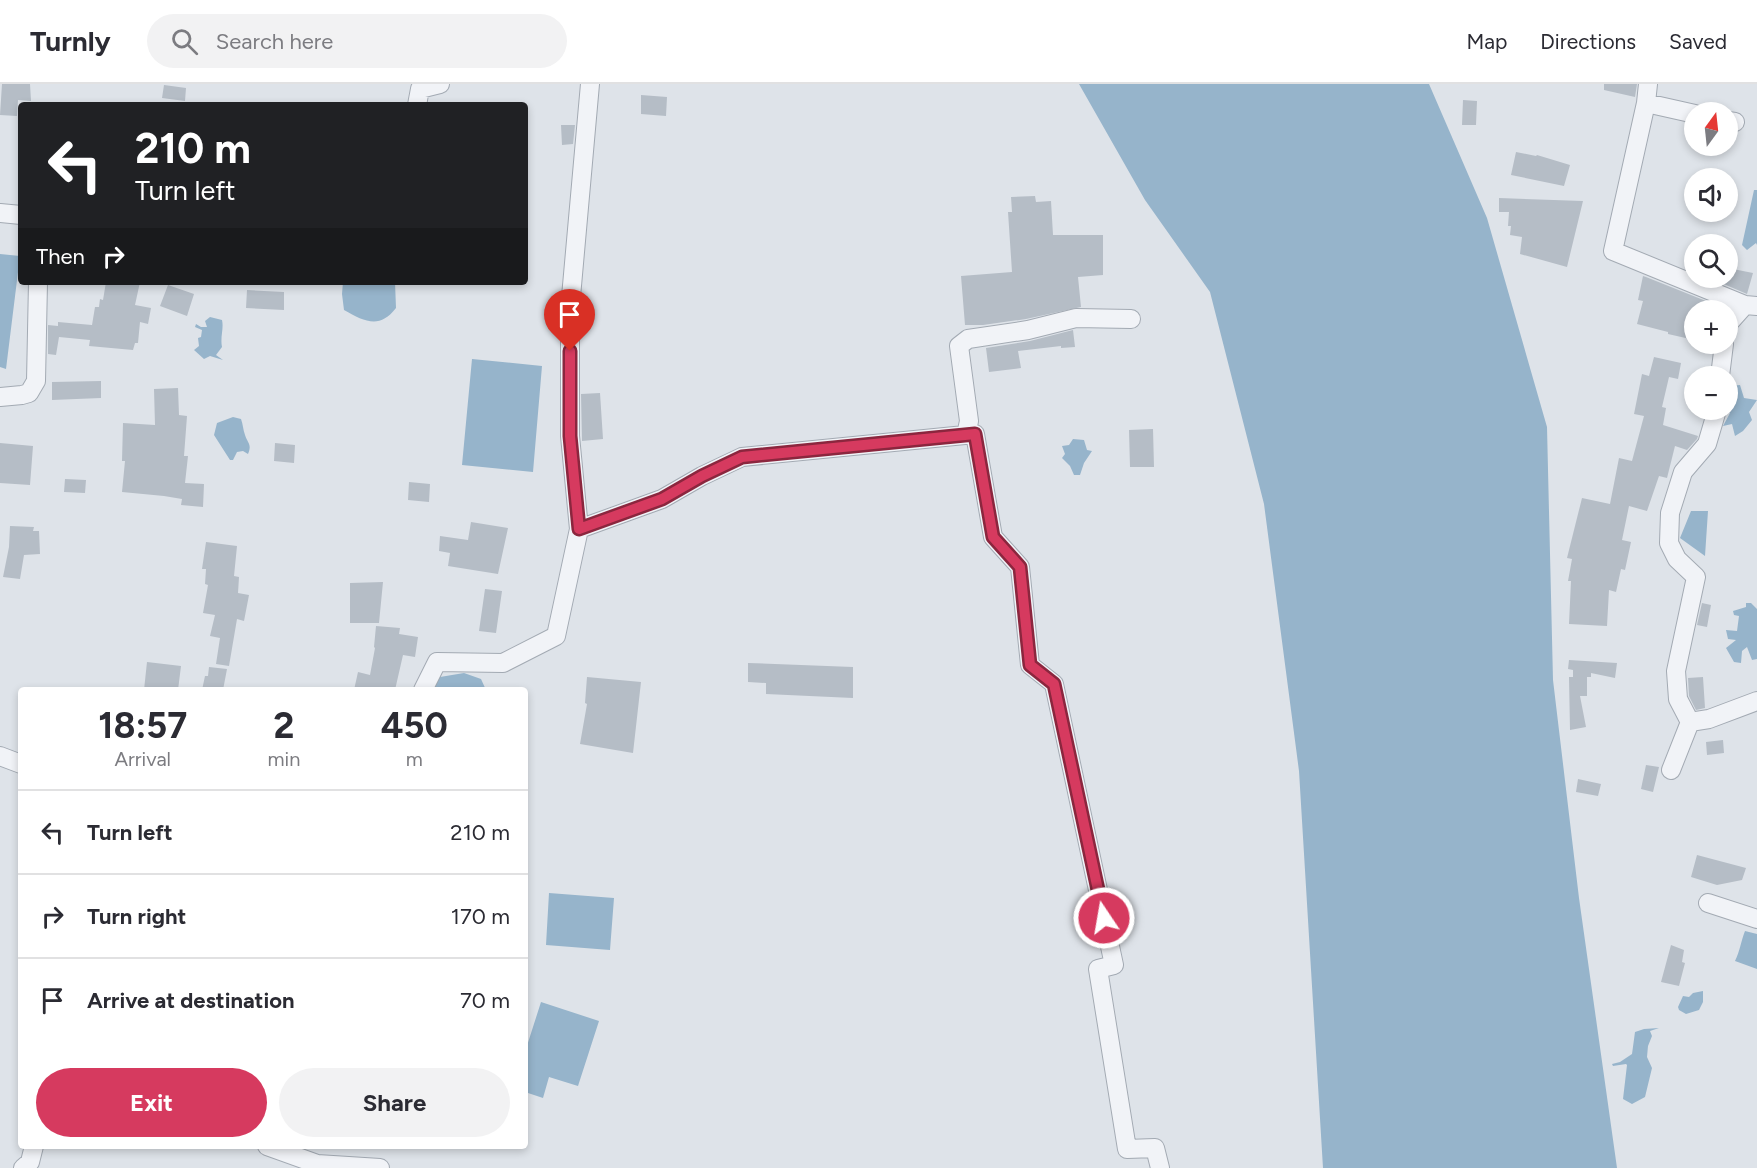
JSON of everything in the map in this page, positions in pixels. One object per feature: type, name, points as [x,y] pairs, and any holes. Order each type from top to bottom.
[{"type":"street","points":[[418,102],[420,89],[440,84]]},
{"type":"street","points":[[424,687],[437,662],[503,663],[556,636],[579,529],[570,436],[570,309],[590,84]]},
{"type":"street","points":[[1648,84],[1646,103],[1613,251],[1751,306]]},
{"type":"street","points":[[1646,103],[1684,112]]},
{"type":"street","points":[[0,213],[18,215]]},
{"type":"street","points":[[0,397],[29,393],[36,381],[38,285]]},
{"type":"street","points":[[1738,316],[1751,306]]},
{"type":"street","points":[[966,435],[969,422],[959,346],[968,339],[1028,330],[1076,318],[1131,319]]},
{"type":"street","points":[[1671,770],[1689,722],[1678,699],[1676,671],[1695,577],[1677,559],[1669,543],[1670,513],[1683,472],[1707,444],[1714,420]]},
{"type":"street","points":[[579,529],[662,499],[742,457],[975,434],[993,537],[1020,567],[1030,665],[1054,684],[1114,965],[1098,969],[1127,1149],[1155,1148],[1160,1168]]},
{"type":"street","points":[[1689,722],[1709,719],[1757,701]]},
{"type":"street","points":[[0,756],[18,763]]},
{"type":"street","points":[[1708,903],[1757,920]]},
{"type":"street","points":[[23,1168],[30,1162],[33,1149]]},
{"type":"street","points":[[275,1149],[317,1164],[380,1168]]},
{"type":"water","points":[[1079,84],[1429,84],[1487,218],[1547,427],[1553,680],[1579,898],[1617,1168],[1323,1168],[1299,771],[1264,504],[1210,292],[1145,200]]},
{"type":"water","points":[[1754,190],[1757,190],[1757,245],[1756,243],[1747,250],[1742,245]]},
{"type":"water","points":[[0,254],[18,256],[18,272],[6,369],[0,367]]},
{"type":"water","points":[[343,285],[395,285],[396,308],[384,319],[365,320],[344,310]]},
{"type":"water","points":[[210,317],[222,320],[222,347],[216,355],[223,360],[210,356],[204,359],[194,350],[199,346],[198,338],[201,337],[202,330],[195,327],[196,324],[207,327],[205,321]]},
{"type":"water","points":[[472,359],[542,366],[533,472],[462,465]]},
{"type":"water","points":[[1738,385],[1740,385],[1744,398],[1757,400],[1749,412],[1752,420],[1743,431],[1735,436],[1732,424],[1723,426],[1726,420],[1738,420]]},
{"type":"water","points":[[233,417],[241,419],[250,448],[248,454],[243,451],[237,452],[233,460],[230,460],[214,435],[217,423]]},
{"type":"water","points":[[1073,439],[1084,440],[1087,450],[1092,451],[1080,475],[1074,475],[1070,466],[1062,458],[1065,454],[1062,446],[1069,445]]},
{"type":"water","points":[[1691,511],[1708,511],[1705,556],[1680,538]]},
{"type":"water","points":[[1746,603],[1751,603],[1757,609],[1757,659],[1752,660],[1747,647],[1742,651],[1741,663],[1734,662],[1726,648],[1736,640],[1728,639],[1726,630],[1737,631],[1739,616],[1734,615],[1733,611],[1746,607]]},
{"type":"water","points":[[464,673],[481,679],[485,687],[433,687],[440,677]]},
{"type":"water","points":[[549,893],[614,898],[610,950],[546,945]]},
{"type":"water","points":[[1745,931],[1757,934],[1757,969],[1735,961]]},
{"type":"water","points":[[1703,991],[1703,1002],[1699,1010],[1686,1014],[1679,1010],[1683,996],[1689,997],[1693,993]]},
{"type":"water","points":[[541,1002],[599,1021],[578,1086],[549,1077],[543,1098],[528,1093],[528,1043]]},
{"type":"water","points":[[1659,1028],[1650,1031],[1652,1036],[1647,1057],[1652,1068],[1645,1097],[1632,1104],[1623,1099],[1627,1065],[1613,1066],[1612,1064],[1632,1054],[1635,1032]]},
{"type":"building","points":[[2,84],[30,84],[31,101],[18,100],[17,116],[0,115]]},
{"type":"building","points":[[1604,84],[1637,84],[1635,97],[1604,90]]},
{"type":"building","points":[[164,85],[186,88],[185,101],[162,98]]},
{"type":"building","points":[[641,95],[667,97],[666,116],[641,114]]},
{"type":"building","points":[[1463,100],[1477,101],[1476,125],[1462,125]]},
{"type":"building","points":[[561,125],[575,125],[573,144],[562,145]]},
{"type":"building","points":[[1516,152],[1537,155],[1570,165],[1564,186],[1511,175]]},
{"type":"building","points":[[1035,196],[1036,202],[1051,201],[1053,235],[1103,235],[1103,275],[1078,277],[1081,307],[1026,319],[965,325],[961,276],[1012,272],[1008,212],[1012,212],[1011,197]]},
{"type":"building","points":[[1499,198],[1583,201],[1567,267],[1520,254],[1522,237],[1510,235],[1509,212],[1499,212]]},
{"type":"building","points":[[1738,270],[1753,273],[1747,294],[1733,288],[1738,288]]},
{"type":"building","points":[[1643,276],[1703,300],[1684,300],[1684,338],[1637,324],[1643,301],[1638,300]]},
{"type":"building","points":[[106,285],[139,285],[135,305],[151,308],[148,324],[140,322],[138,343],[135,343],[133,350],[89,346],[90,340],[59,337],[56,355],[48,354],[48,325],[58,326],[58,322],[92,325],[95,307],[99,307],[100,299],[103,300]]},
{"type":"building","points":[[168,285],[194,294],[187,316],[160,306]]},
{"type":"building","points":[[247,290],[284,292],[284,310],[246,308]]},
{"type":"building","points":[[1073,330],[1075,347],[1061,348],[1061,346],[1018,351],[1021,368],[989,372],[986,348],[1030,341]]},
{"type":"building","points":[[1654,357],[1681,363],[1678,379],[1669,377],[1662,407],[1666,408],[1663,425],[1698,436],[1687,450],[1675,446],[1667,478],[1659,476],[1647,511],[1629,506],[1622,540],[1631,542],[1625,570],[1621,569],[1616,592],[1609,590],[1607,626],[1569,624],[1571,581],[1568,581],[1572,559],[1567,558],[1582,498],[1610,504],[1619,458],[1632,461],[1644,416],[1634,414],[1642,374],[1649,376]]},
{"type":"building","points":[[101,381],[101,398],[52,400],[52,382]]},
{"type":"building","points":[[178,388],[179,415],[187,416],[184,456],[188,456],[185,483],[204,484],[203,507],[181,505],[182,499],[122,492],[125,461],[122,461],[123,423],[155,425],[154,389]]},
{"type":"building","points":[[600,393],[603,439],[582,441],[581,394]]},
{"type":"building","points":[[1153,429],[1154,467],[1130,467],[1129,430]]},
{"type":"building","points":[[0,443],[33,446],[30,485],[0,483]]},
{"type":"building","points":[[275,443],[295,445],[294,463],[274,461]]},
{"type":"building","points":[[65,479],[86,480],[85,493],[64,492]]},
{"type":"building","points":[[409,482],[430,484],[429,502],[408,500]]},
{"type":"building","points":[[471,522],[508,528],[498,574],[448,566],[450,553],[439,551],[440,536],[468,540]]},
{"type":"building","points":[[10,526],[34,527],[33,531],[39,531],[40,554],[24,555],[20,579],[3,577],[9,547]]},
{"type":"building","points":[[206,542],[237,546],[234,576],[239,577],[238,593],[249,595],[244,621],[237,619],[229,666],[216,664],[220,638],[210,636],[215,615],[203,613],[208,585],[205,584],[206,569],[202,569]]},
{"type":"building","points":[[383,582],[379,623],[350,623],[350,583]]},
{"type":"building","points":[[485,589],[502,591],[496,633],[479,631]]},
{"type":"building","points":[[1702,603],[1711,605],[1707,627],[1697,625]]},
{"type":"building","points":[[376,626],[400,628],[399,634],[418,637],[415,657],[403,655],[396,687],[355,687],[358,672],[370,675]]},
{"type":"building","points":[[1569,660],[1617,663],[1615,678],[1591,673],[1591,677],[1587,677],[1587,696],[1580,696],[1586,727],[1570,730],[1569,677],[1573,677],[1573,670],[1568,669]]},
{"type":"building","points":[[147,662],[181,666],[178,687],[144,687]]},
{"type":"building","points":[[748,663],[853,667],[853,698],[766,694],[766,683],[748,682]]},
{"type":"building","points":[[209,667],[227,669],[224,687],[203,687],[205,676],[208,676]]},
{"type":"building","points":[[587,677],[641,682],[633,753],[580,744],[587,704],[585,703]]},
{"type":"building","points":[[1703,677],[1705,708],[1696,710],[1689,696],[1688,678]]},
{"type":"building","points":[[1723,740],[1724,753],[1707,755],[1706,742]]},
{"type":"building","points":[[1646,765],[1659,767],[1653,792],[1641,789]]},
{"type":"building","points":[[1578,779],[1601,784],[1598,796],[1576,792]]},
{"type":"building","points":[[1697,855],[1746,868],[1742,880],[1717,885],[1691,877]]},
{"type":"building","points":[[1671,945],[1684,950],[1682,962],[1685,963],[1679,986],[1661,982]]},
{"type":"route","points":[[570,351],[570,436],[579,529],[662,499],[742,457],[975,434],[993,537],[1020,567],[1030,665],[1054,684],[1104,918]]}]
